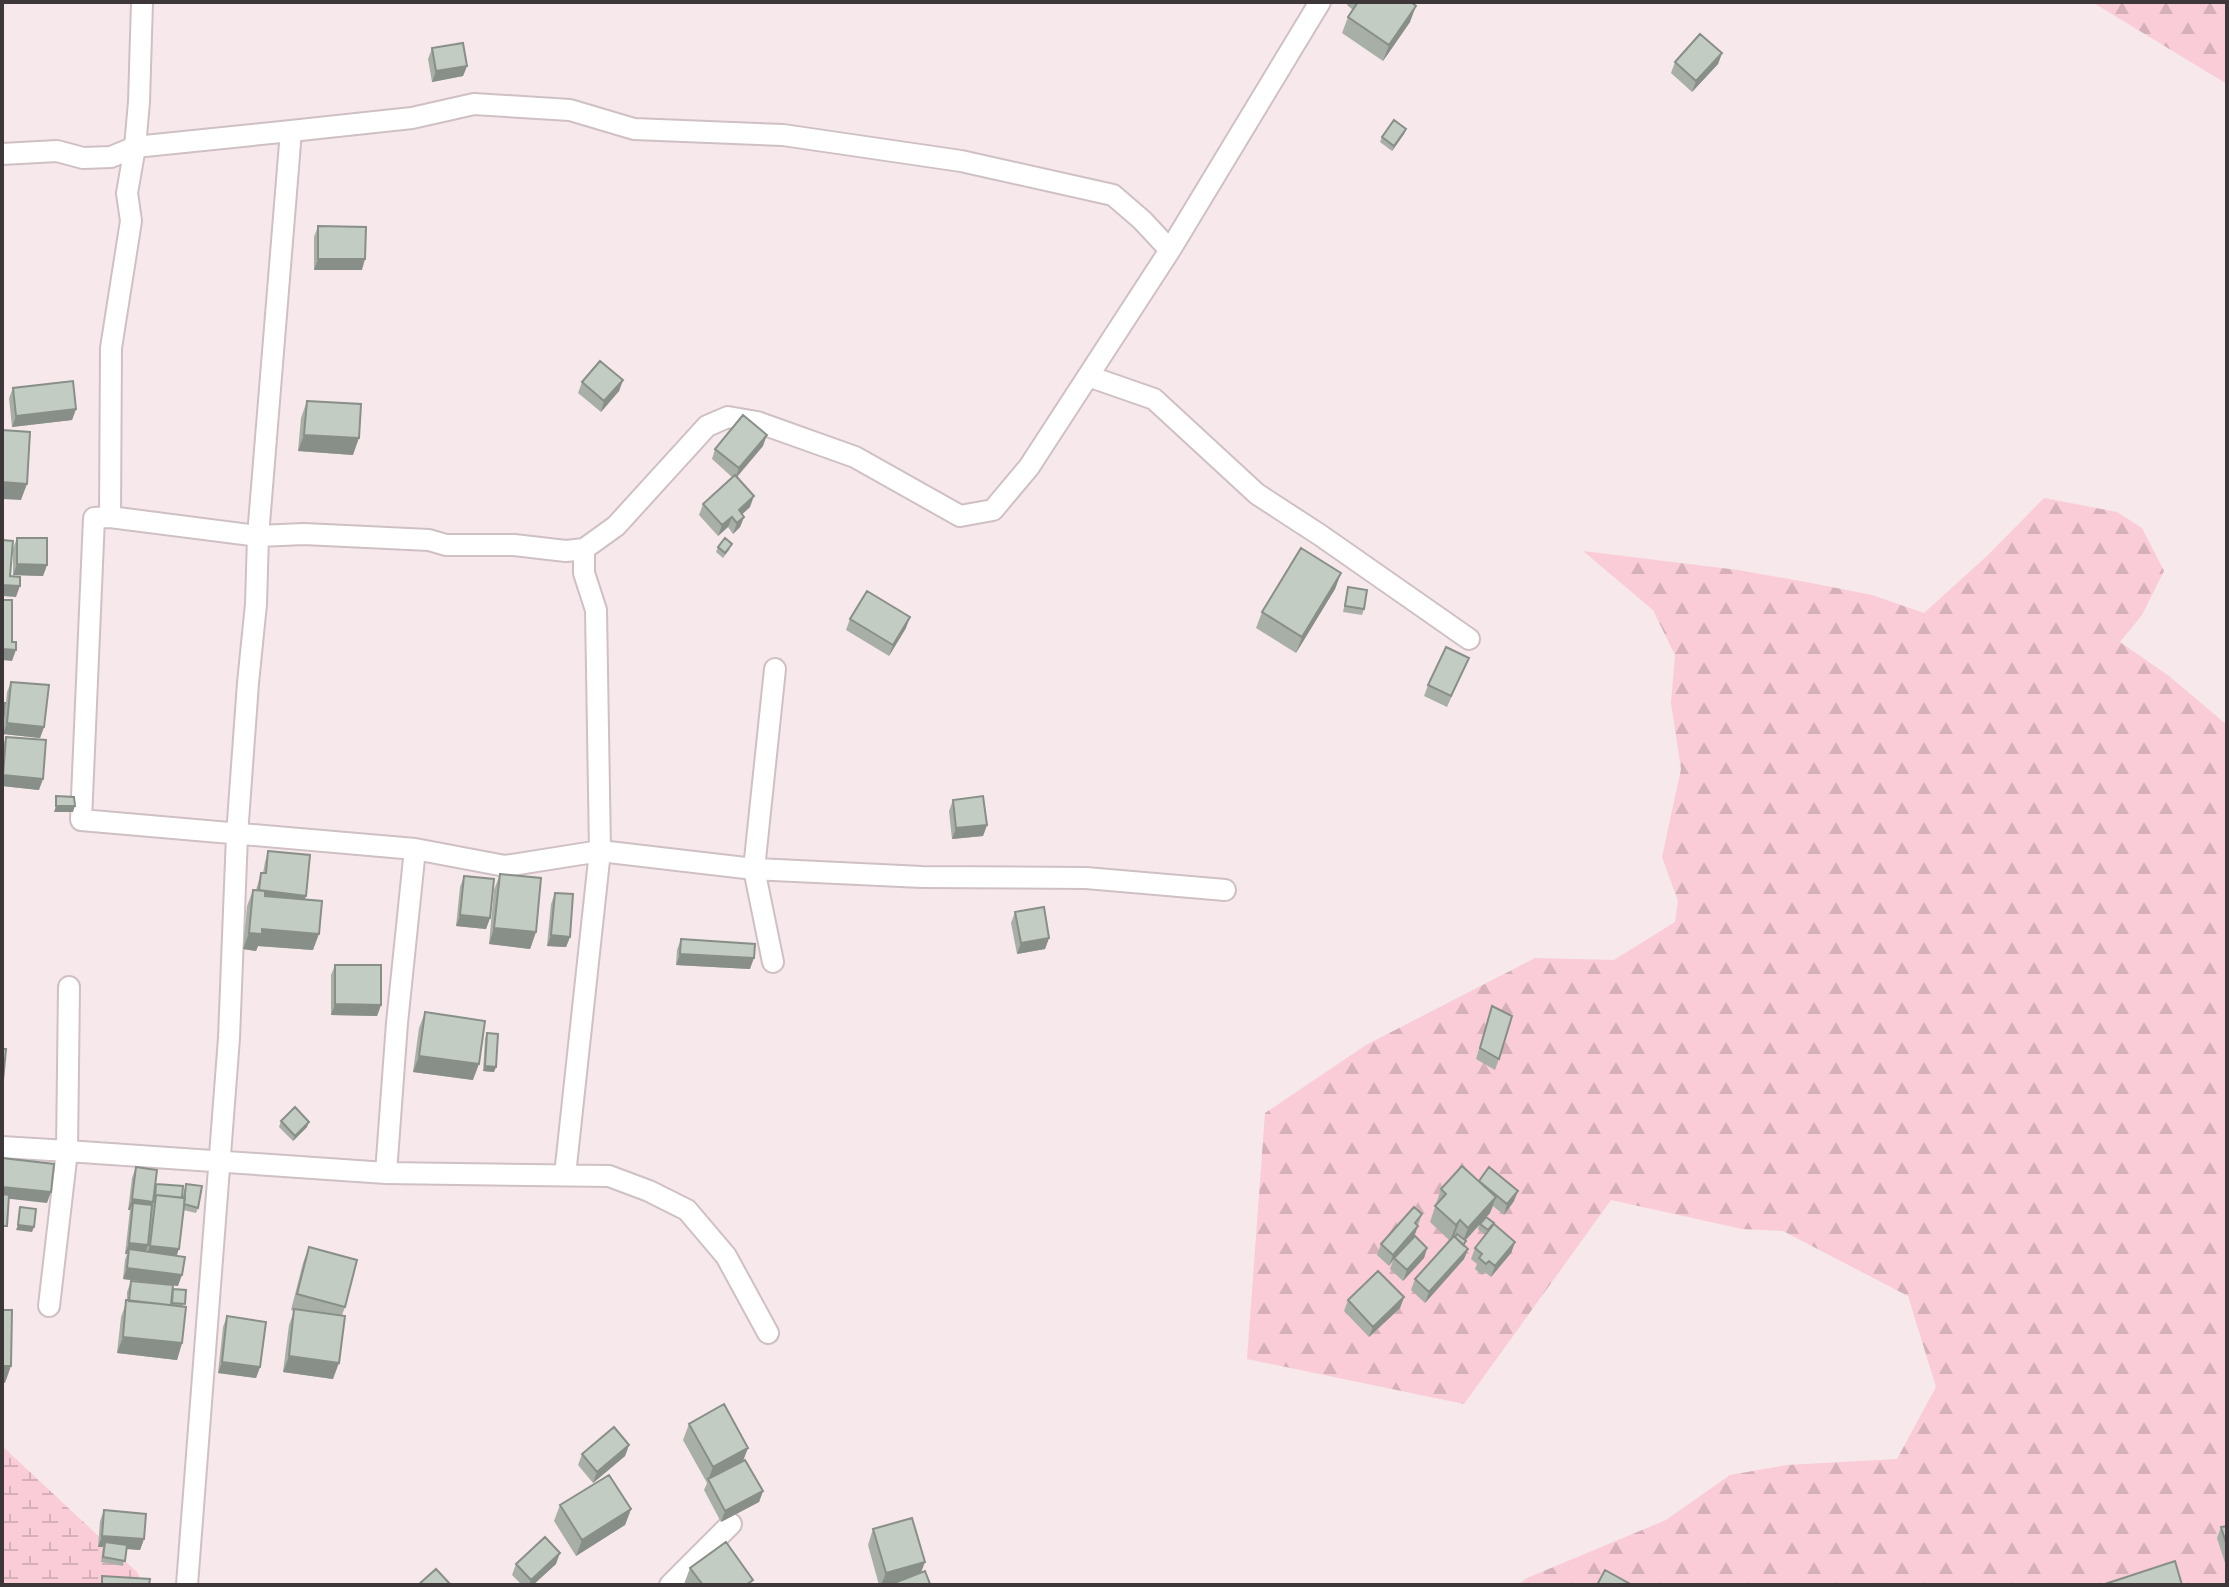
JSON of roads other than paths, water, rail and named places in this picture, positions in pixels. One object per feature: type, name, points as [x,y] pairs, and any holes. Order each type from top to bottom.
[{"type":"street","points":[[110,517],[111,348],[131,221],[127,193],[139,102],[142,2]]},
{"type":"street","points":[[1225,890],[1086,878],[922,877],[754,869],[600,851],[505,866],[415,849],[81,820],[94,518],[110,517],[258,536],[304,534],[429,540],[446,545],[514,545],[566,551],[584,549],[616,526],[707,426],[728,417],[757,422],[855,457],[960,516],[993,510],[1029,467],[1170,250],[1320,2]]},
{"type":"street","points":[[2,154],[57,151],[83,158],[111,157],[135,147],[412,118],[474,104],[570,110],[634,129],[783,135],[961,161],[1113,195],[1170,250]]},
{"type":"street","points":[[187,1585],[229,1038],[237,835],[256,604],[258,536],[291,131]]},
{"type":"street","points":[[1088,376],[1154,399],[1257,494],[1469,639]]},
{"type":"street","points":[[565,1175],[600,851],[596,610],[584,573],[584,549]]},
{"type":"street","points":[[773,962],[754,869],[775,669]]},
{"type":"street","points":[[386,1173],[397,1023],[415,849]]},
{"type":"street","points":[[49,1306],[67,1151],[69,987]]},
{"type":"street","points":[[2,1147],[386,1173],[609,1176],[687,1210],[726,1256],[768,1333]]},
{"type":"street","points":[[670,1585],[731,1524]]}]
